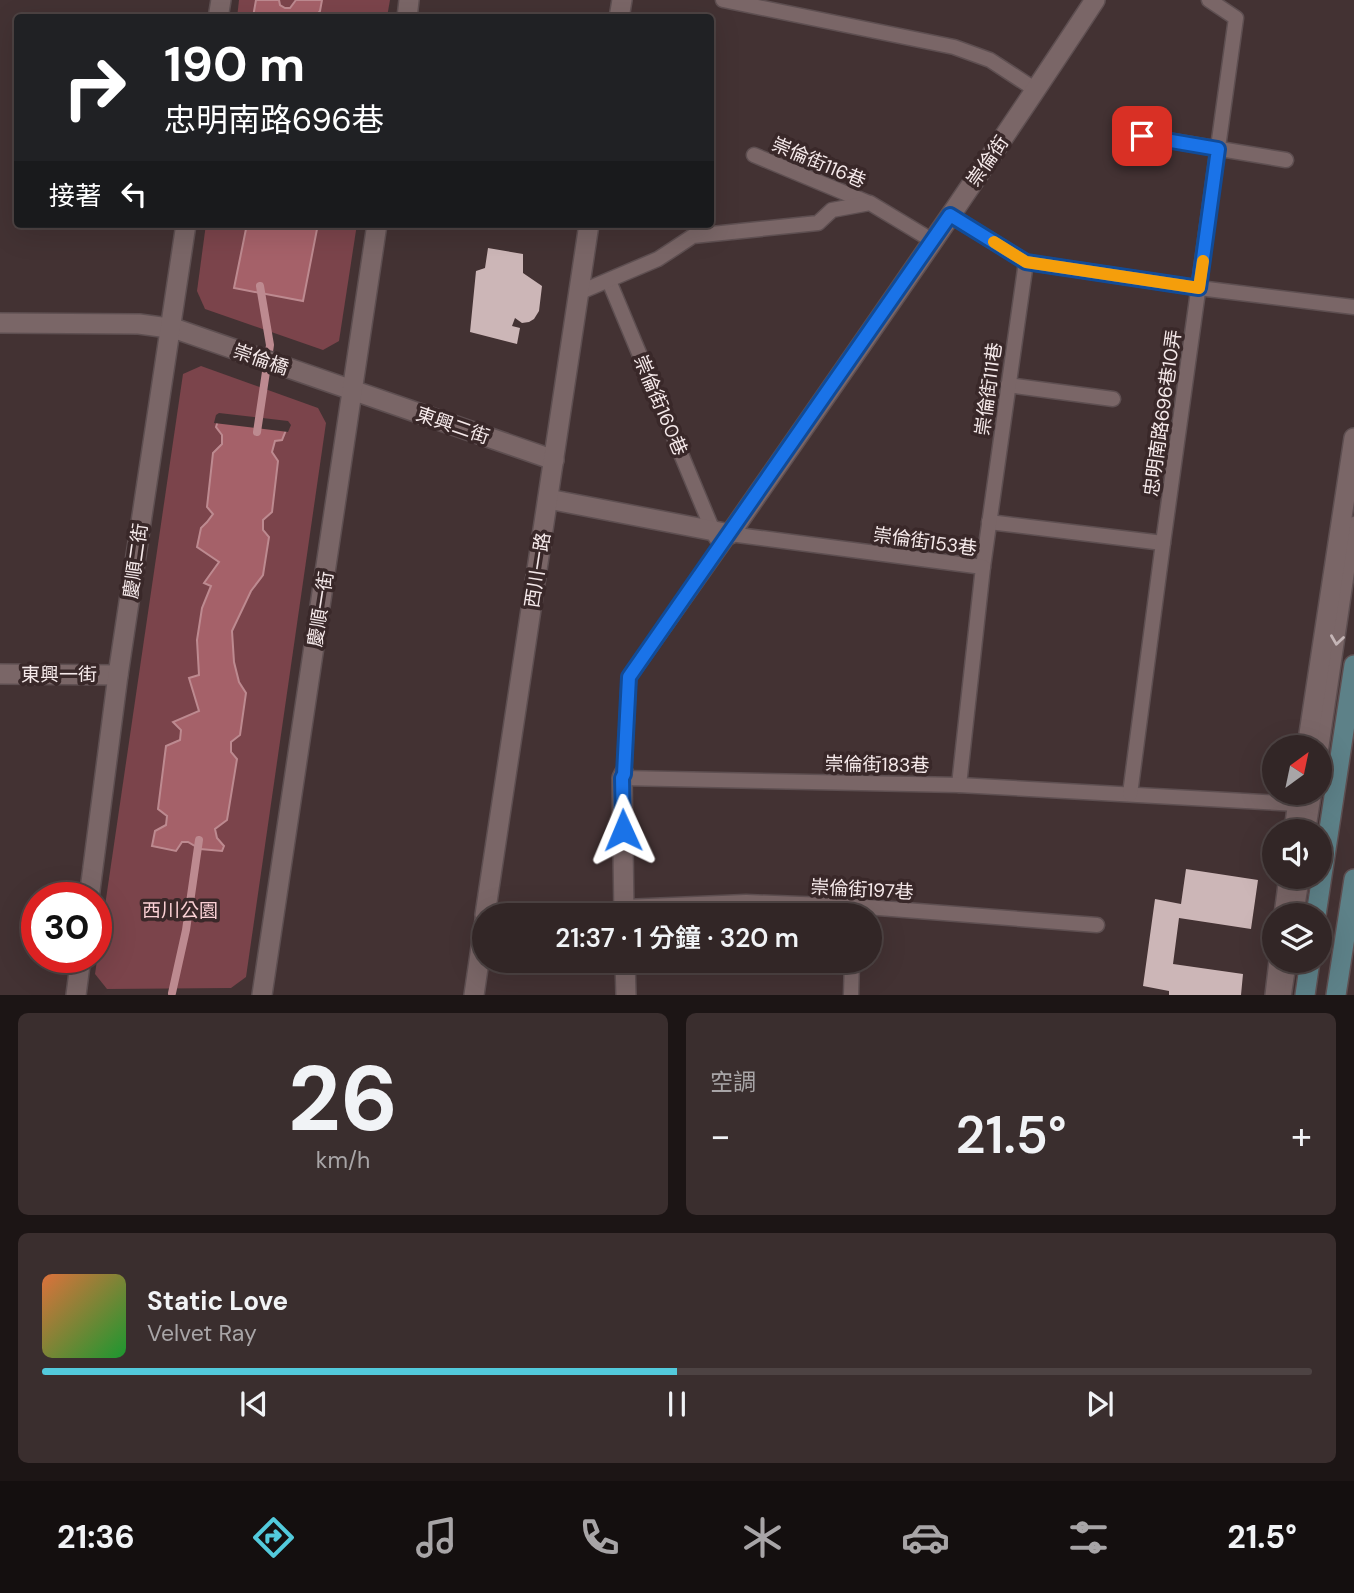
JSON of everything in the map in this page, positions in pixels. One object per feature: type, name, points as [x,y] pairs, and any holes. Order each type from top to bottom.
[{"type":"main road","points":[[1319,903],[1354,665]]},
{"type":"main road","points":[[1336,995],[1354,879]]},
{"type":"main road","points":[[1305,995],[1308,973]]},
{"type":"street","name":"崇倫街","points":[[721,538],[933,241],[1095,0]]},
{"type":"street","name":"慶順二街","points":[[91,882],[118,675],[185,228]]},
{"type":"street","name":"慶順一街","points":[[262,995],[376,228]]},
{"type":"street","name":"西川一路","points":[[487,903],[588,228]]},
{"type":"street","points":[[0,323],[139,324],[170,328]]},
{"type":"street","name":"崇倫橋","points":[[170,328],[353,390]]},
{"type":"street","name":"東興二街","points":[[353,390],[554,460]]},
{"type":"street","points":[[1309,735],[1354,438]]},
{"type":"street","points":[[548,499],[721,538]]},
{"type":"street","name":"東興一街","points":[[0,674],[118,675]]},
{"type":"street","name":"崇倫街","points":[[623,776],[624,903]]},
{"type":"street","points":[[76,995],[79,973]]},
{"type":"street","name":"西川一路","points":[[474,995],[477,973]]},
{"type":"street","points":[[625,973],[626,995]]},
{"type":"street","points":[[1275,995],[1278,973]]},
{"type":"lane","points":[[723,0],[954,47],[990,60],[1036,90]]},
{"type":"lane","name":"忠明南路696巷10弄","points":[[1163,543],[1236,18],[1209,0]]},
{"type":"lane","points":[[1142,136],[1286,160]]},
{"type":"lane","name":"崇倫街116巷","points":[[754,155],[870,204],[933,241]]},
{"type":"lane","name":"崇倫街116巷","points":[[578,293],[658,259],[693,236],[818,223],[832,211],[870,204]]},
{"type":"lane","points":[[950,215],[1026,262],[1199,288],[1354,307]]},
{"type":"lane","name":"崇倫街111巷","points":[[983,566],[1026,262]]},
{"type":"lane","name":"崇倫街160巷","points":[[609,281],[721,538]]},
{"type":"lane","points":[[1008,385],[1113,399]]},
{"type":"lane","points":[[989,522],[1163,543],[1130,794]]},
{"type":"lane","points":[[1323,735],[1354,524]]},
{"type":"lane","name":"崇倫街153巷","points":[[721,538],[983,566],[960,785]]},
{"type":"lane","name":"崇倫街","points":[[623,776],[629,677],[721,538]]},
{"type":"lane","name":"崇倫街183巷","points":[[623,776],[960,785],[1130,794],[1262,796]]},
{"type":"lane","name":"崇倫街197巷","points":[[732,903],[758,903]]},
{"type":"lane","name":"崇倫街197巷","points":[[882,913],[1097,925]]},
{"type":"lane","points":[[851,995],[852,973]]},
{"type":"lane","points":[[1284,995],[1287,973]]},
{"type":"green space","points":[[239,0],[390,0],[388,14],[237,14]]},
{"type":"green space","points":[[205,228],[356,228],[339,341],[323,350],[205,309],[197,291]]},
{"type":"green space","name":"西川公園","points":[[201,366],[318,408],[326,423],[246,977],[231,988],[107,989],[95,974],[112,973],[112,882],[108,882],[183,374]]},
{"type":"shaded area","points":[[256,0],[279,0],[280,5],[290,8],[296,0],[322,0],[318,14],[254,14]]},
{"type":"shaded area","points":[[246,228],[317,228],[303,301],[234,288]]},
{"type":"shaded area","points":[[219,417],[288,425],[282,440],[275,441],[272,452],[278,461],[272,512],[263,520],[263,530],[269,537],[263,575],[251,591],[232,631],[234,662],[239,682],[246,693],[240,735],[231,742],[231,752],[237,759],[227,820],[215,829],[217,838],[224,846],[222,851],[200,849],[188,842],[182,842],[176,851],[152,846],[155,831],[166,825],[167,816],[158,809],[166,746],[180,740],[181,730],[173,722],[199,711],[189,678],[199,675],[197,640],[202,608],[211,586],[204,583],[219,562],[197,547],[201,528],[213,514],[207,507],[213,453],[222,444],[222,435],[216,427]]},
{"type":"pier","points":[[219,413],[288,421],[291,425],[288,432],[214,423]]},
{"type":"building","points":[[488,248],[523,254],[523,273],[542,286],[539,311],[534,319],[522,323],[515,318],[512,326],[520,328],[517,344],[470,332],[476,271],[485,268]]},
{"type":"building","points":[[1186,869],[1258,880],[1251,929],[1179,918],[1173,964],[1243,974],[1241,995],[1169,995],[1169,991],[1143,986],[1155,899],[1181,904]]},
{"type":"waterway","points":[[257,432],[270,345],[260,286]]},
{"type":"waterway","points":[[172,993],[186,930],[199,840]]},
{"type":"slow traffic","points":[[994,242],[1026,262],[1199,288],[1203,261]]},
{"type":"route","points":[[623,830],[622,778],[629,677],[950,215],[1026,262],[1199,288],[1218,149],[1142,136]]}]
